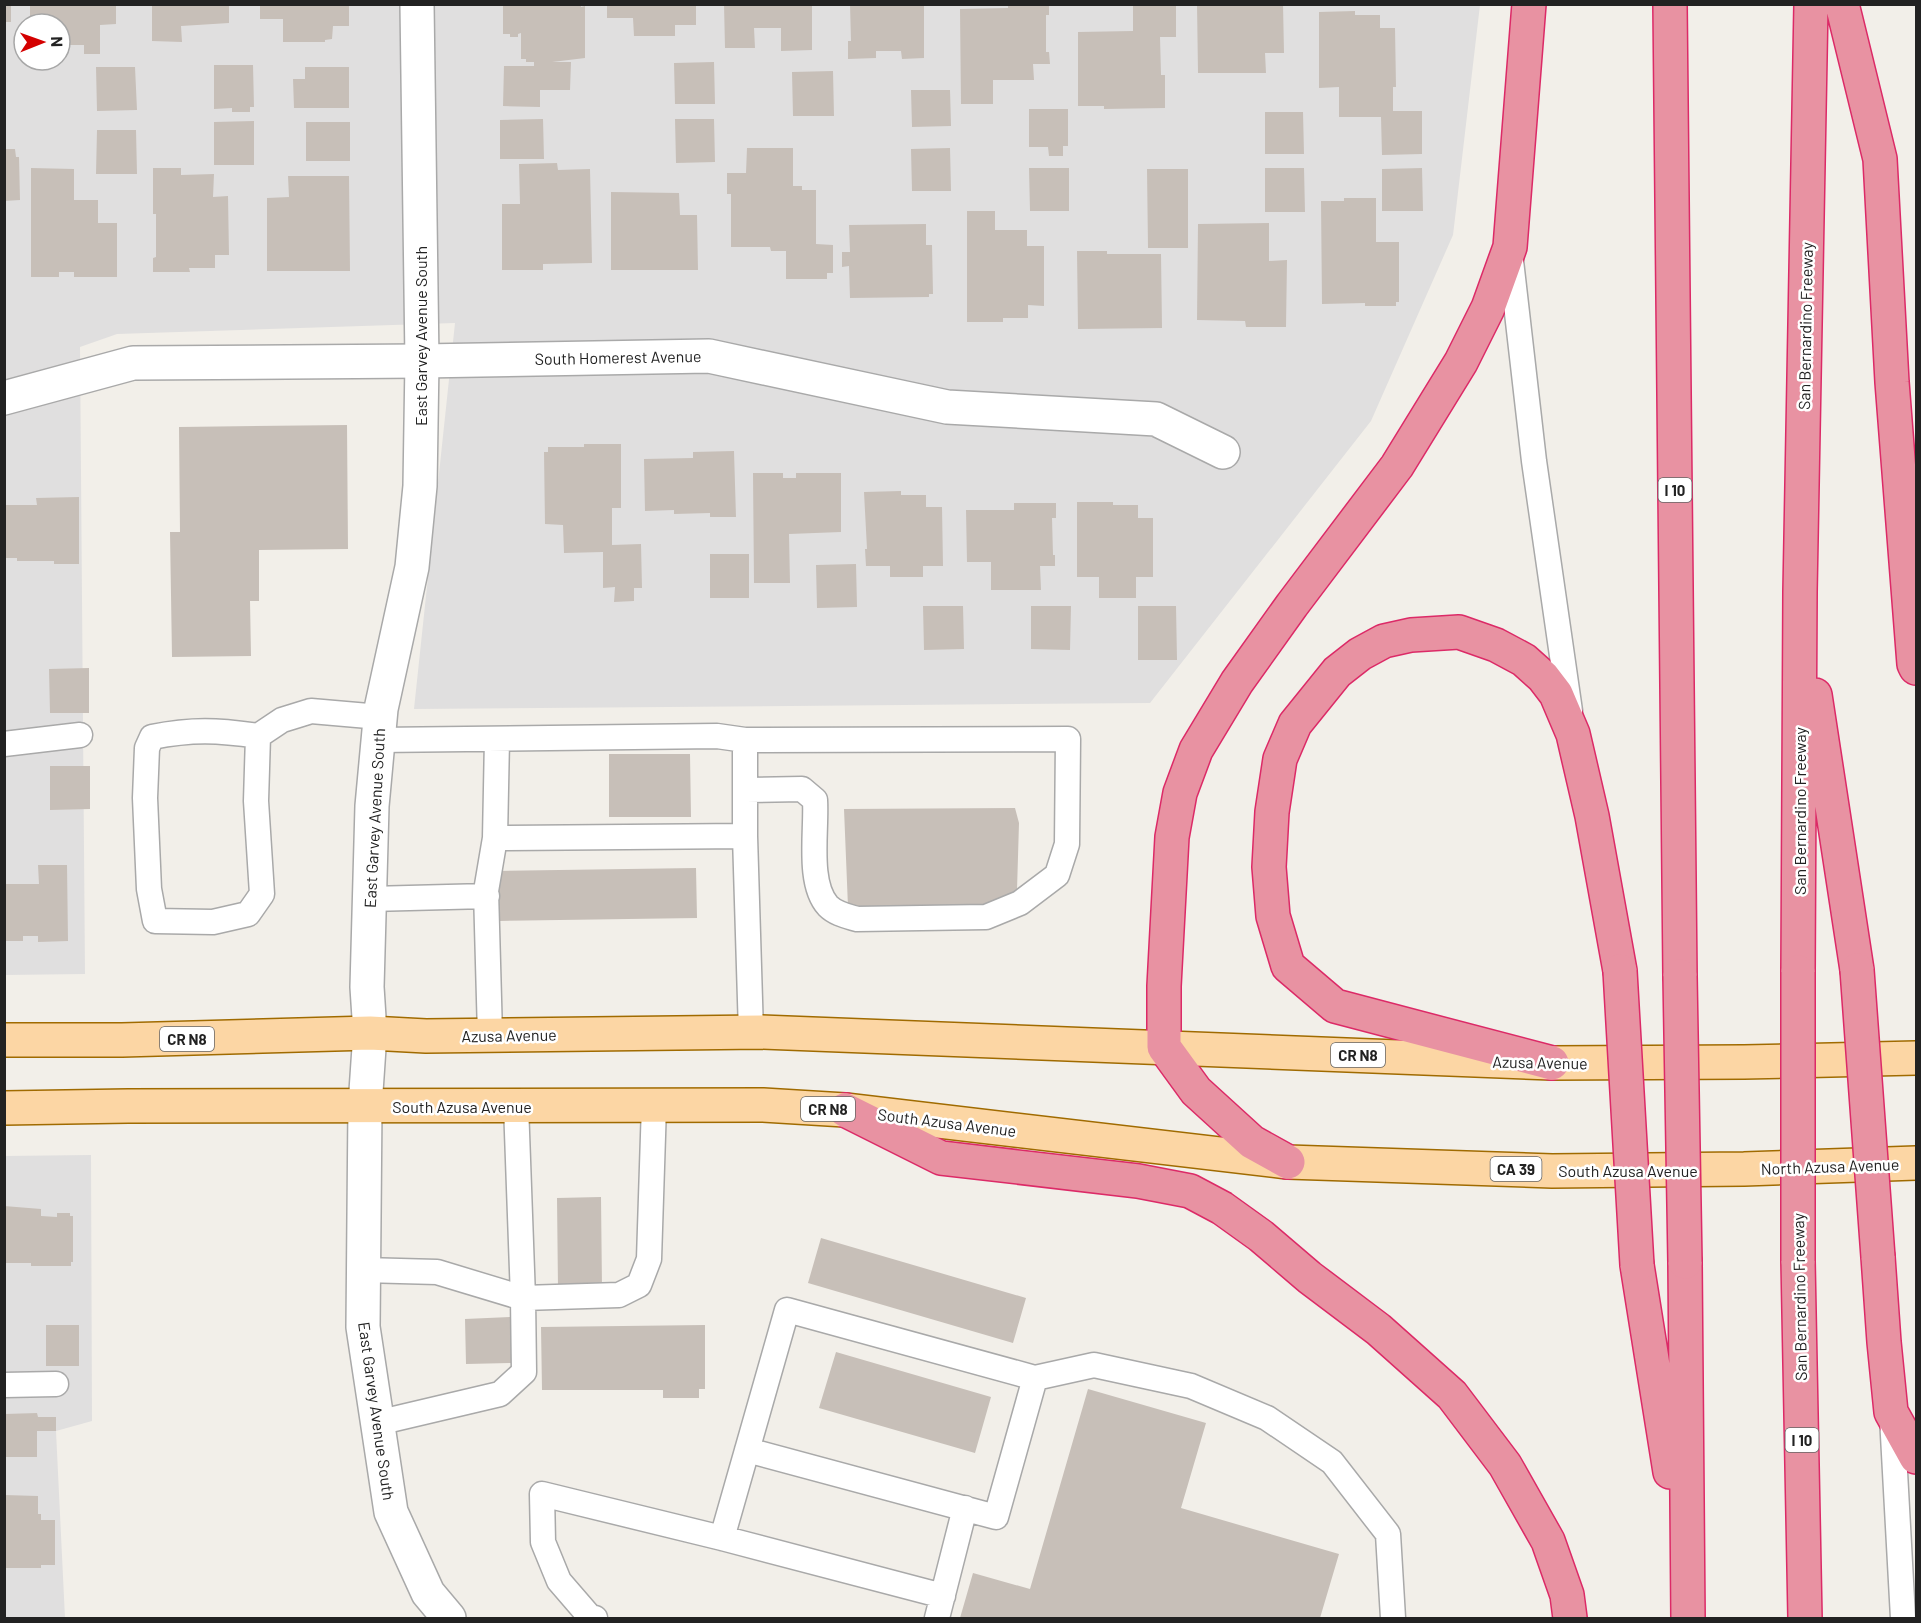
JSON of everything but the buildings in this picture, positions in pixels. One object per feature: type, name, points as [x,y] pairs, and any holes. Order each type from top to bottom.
[{"type":"highway","points":[[1288,1162],[1252,1142],[1196,1091],[1164,1047],[1164,986],[1172,837],[1180,793],[1196,750],[1237,682],[1396,466],[1461,362],[1488,308],[1510,247],[1529,4]]},
{"type":"highway","name":"I 10","points":[[1670,4],[1688,1618]]},
{"type":"highway","name":"San Bernardino Freeway","points":[[1805,1618],[1798,1261],[1798,972],[1800,592],[1811,4]]},
{"type":"highway","points":[[1842,4],[1880,159],[1892,382],[1913,652],[1917,668]]},
{"type":"highway","points":[[1800,592],[1857,970],[1891,1412],[1917,1457]]},
{"type":"highway","points":[[1552,1063],[1335,1006],[1288,966],[1273,916],[1269,867],[1272,812],[1280,759],[1295,724],[1336,672],[1360,654],[1384,641],[1411,635],[1459,632],[1496,645],[1524,660],[1543,677],[1556,694],[1573,734],[1592,816],[1620,971],[1637,1265],[1688,1580]]},
{"type":"highway","points":[[845,1110],[941,1158],[1138,1181],[1190,1191],[1222,1208],[1378,1329],[1452,1395],[1506,1465],[1548,1541],[1567,1595],[1570,1618]]},
{"type":"main road","name":"Azusa Avenue","points":[[370,1033],[426,1036],[751,1033],[1552,1063],[1917,1058]]},
{"type":"main road","name":"CR N8","points":[[4,1040],[122,1041],[370,1033]]},
{"type":"main road","name":"South Azusa Avenue","points":[[4,1108],[763,1105],[845,1110],[1288,1162],[1552,1170],[1744,1169]]},
{"type":"main road","name":"North Azusa Avenue","points":[[1744,1169],[1917,1163]]},
{"type":"street","name":"East Garvey Avenue South","points":[[417,4],[422,361],[420,486],[412,567],[379,728],[372,806],[367,987],[370,1033],[365,1106],[363,1327],[391,1512],[428,1593],[448,1618]]},
{"type":"street","name":"South Homerest Avenue","points":[[4,398],[133,363],[710,356],[946,407],[1156,419],[1223,452]]},
{"type":"lane","points":[[1510,247],[1534,461],[1573,734]]},
{"type":"lane","points":[[258,736],[256,801],[262,894],[248,914],[213,922],[155,921],[149,889],[146,798],[147,748],[152,737],[217,730],[258,736],[282,720],[311,711],[379,728],[497,739],[717,736],[745,740],[1068,739],[1067,844],[1057,875],[1020,903],[986,917],[857,919],[840,915],[828,906],[815,880],[814,800],[802,789],[746,790]]},
{"type":"lane","points":[[4,744],[80,735]]},
{"type":"lane","points":[[490,1035],[487,896],[491,853],[495,838],[497,739]]},
{"type":"lane","points":[[745,740],[745,836],[751,1033]]},
{"type":"lane","points":[[495,838],[745,836]]},
{"type":"lane","points":[[370,899],[487,896]]},
{"type":"lane","points":[[363,1270],[437,1272],[523,1298],[619,1295],[639,1285],[649,1259],[654,1105]]},
{"type":"lane","points":[[377,1423],[500,1394],[524,1372],[516,1106]]},
{"type":"lane","points":[[722,1538],[787,1310],[1035,1378],[1094,1365],[1191,1386],[1267,1418],[1332,1462],[1388,1534],[1393,1618]]},
{"type":"lane","points":[[747,1450],[996,1517],[1035,1378]]},
{"type":"lane","points":[[4,1385],[56,1384]]},
{"type":"lane","points":[[1891,1412],[1903,1618]]},
{"type":"lane","points":[[595,1618],[591,1618],[559,1581],[543,1542],[542,1494],[722,1538],[940,1607],[965,1508]]},
{"type":"shaded area","points":[[4,5],[1480,5],[1453,235],[1371,421],[1150,703],[414,709],[455,323],[117,334],[80,347],[85,974],[5,975]]},
{"type":"shaded area","points":[[91,1155],[92,1421],[56,1431],[65,1618],[5,1618],[4,1156]]}]
